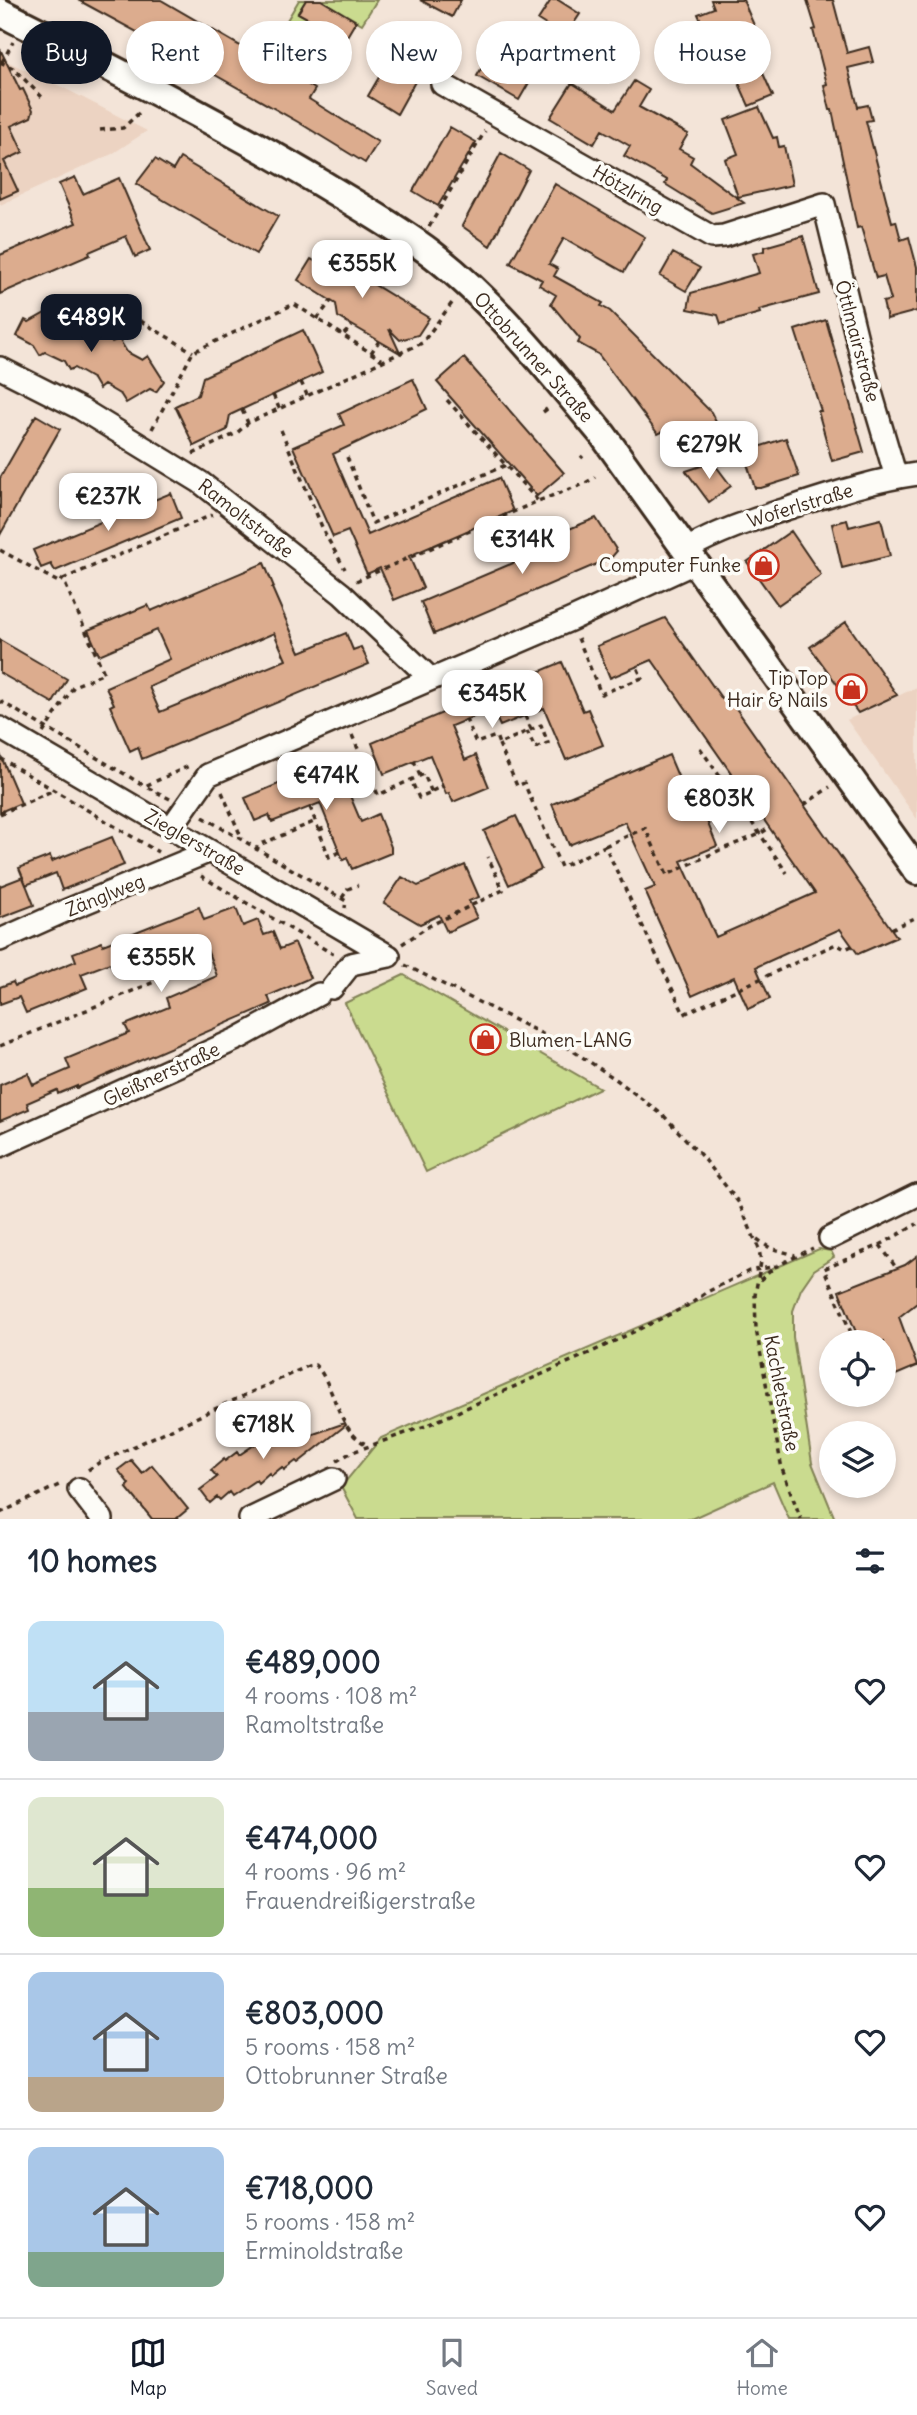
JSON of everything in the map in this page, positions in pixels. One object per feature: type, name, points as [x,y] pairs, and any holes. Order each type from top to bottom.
[{"type":"main road","name":"Ottobrunner Straße","points":[[0,12],[184,106],[290,164],[431,254],[477,293],[547,368],[603,435],[917,871]]},
{"type":"street","name":"Hötzlring","points":[[442,84],[712,237],[724,236],[824,204]]},
{"type":"street","name":"Öttlmairstraße","points":[[824,204],[865,372],[907,476]]},
{"type":"street","name":"Ramoltstraße","points":[[0,368],[81,410],[180,469],[342,594],[438,677]]},
{"type":"street","name":"Woferlstraße","points":[[172,828],[195,810],[208,775],[570,620],[692,555],[726,529],[832,494],[907,476]]},
{"type":"street","name":"Zieglerstraße","points":[[0,728],[389,956]]},
{"type":"street","name":"Zänglweg","points":[[0,940],[210,851]]},
{"type":"street","name":"Gleißnerstraße","points":[[0,1146],[239,1038],[326,991],[351,964],[389,956]]},
{"type":"street","points":[[830,1238],[917,1195]]},
{"type":"street","points":[[250,1519],[334,1479]]},
{"type":"street","points":[[73,1483],[102,1519]]},
{"type":"path","points":[[13,43],[1,63],[13,68],[45,100]]},
{"type":"path","points":[[100,130],[123,128],[141,111]]},
{"type":"path","points":[[428,229],[495,114]]},
{"type":"path","points":[[122,298],[132,316],[193,352]]},
{"type":"path","points":[[317,319],[331,300]]},
{"type":"path","points":[[192,454],[237,433],[248,423],[422,342],[452,303]]},
{"type":"path","points":[[143,446],[193,352],[294,304],[382,360]]},
{"type":"path","points":[[344,334],[352,326]]},
{"type":"path","points":[[371,353],[379,341]]},
{"type":"path","points":[[301,382],[307,395]]},
{"type":"path","points":[[273,395],[279,408]]},
{"type":"path","points":[[447,400],[538,501]]},
{"type":"path","points":[[242,410],[248,423]]},
{"type":"path","points":[[281,430],[325,534],[347,573]]},
{"type":"path","points":[[211,438],[214,444]]},
{"type":"path","points":[[347,457],[373,523],[506,465]]},
{"type":"path","points":[[353,583],[595,477]]},
{"type":"path","points":[[0,550],[60,583],[63,579],[216,514],[226,503]]},
{"type":"path","points":[[34,747],[74,686],[104,673],[63,579]]},
{"type":"path","points":[[570,620],[601,694],[642,678],[637,667]]},
{"type":"path","points":[[438,677],[476,743],[496,736],[517,786],[524,783],[561,867],[645,828],[667,875],[769,828]]},
{"type":"path","points":[[0,701],[145,786],[195,810],[202,818],[342,898],[346,901],[342,928]]},
{"type":"path","points":[[344,716],[378,795],[424,774],[431,791]]},
{"type":"path","points":[[525,716],[534,748],[556,737]]},
{"type":"path","points":[[499,744],[541,725],[548,741]]},
{"type":"path","points":[[700,748],[787,873]]},
{"type":"path","points":[[414,761],[421,776]]},
{"type":"path","points":[[145,786],[194,763]]},
{"type":"path","points":[[411,780],[419,798],[443,786]]},
{"type":"path","points":[[804,805],[832,786]]},
{"type":"path","points":[[0,814],[54,790]]},
{"type":"path","points":[[216,798],[223,791],[243,841]]},
{"type":"path","points":[[310,807],[330,857],[340,852]]},
{"type":"path","points":[[242,870],[259,845],[316,821]]},
{"type":"path","points":[[319,830],[330,826]]},
{"type":"path","points":[[604,846],[684,1014],[836,944],[845,949],[852,946]]},
{"type":"path","points":[[407,939],[503,890],[488,857]]},
{"type":"path","points":[[342,898],[348,889],[358,885]]},
{"type":"path","points":[[891,929],[917,917]]},
{"type":"path","name":"Kachletstraße","points":[[389,956],[564,1045],[617,1080],[664,1116],[706,1161],[739,1203],[759,1249],[759,1282],[755,1295],[756,1329],[782,1469],[801,1519]]},
{"type":"path","points":[[0,1046],[171,975]]},
{"type":"path","points":[[850,1330],[824,1269],[880,1245],[917,1224]]},
{"type":"path","points":[[755,1238],[778,1251],[798,1255]]},
{"type":"path","points":[[759,1282],[777,1266],[830,1238]]},
{"type":"path","points":[[880,1245],[897,1269]]},
{"type":"path","points":[[0,1513],[73,1483],[100,1462],[308,1366],[315,1365],[323,1374],[354,1435],[370,1445],[428,1425],[635,1331],[689,1305],[707,1292],[760,1268],[777,1266]]},
{"type":"shaded area","points":[[0,58],[21,68],[21,84],[55,84],[147,131],[112,154],[0,205]]},
{"type":"shaded area","points":[[917,687],[917,819],[847,720]]},
{"type":"green space","points":[[299,0],[306,0],[298,13],[309,19],[308,21],[287,21]]},
{"type":"green space","points":[[321,0],[377,0],[362,24]]},
{"type":"green space","points":[[404,975],[600,1088],[426,1172],[345,1003]]},
{"type":"green space","points":[[819,1249],[831,1251],[834,1257],[814,1270],[801,1289],[793,1311],[793,1337],[812,1463],[819,1480],[819,1498],[826,1498],[835,1519],[789,1519],[773,1482],[691,1519],[358,1519],[341,1487],[381,1438]]},
{"type":"building","points":[[78,0],[161,0],[197,21],[126,21],[126,26]]},
{"type":"building","points":[[306,0],[321,0],[356,21],[352,28],[352,21],[308,21],[309,19],[298,13]]},
{"type":"building","points":[[420,0],[461,0],[452,17]]},
{"type":"building","points":[[551,0],[558,0],[580,14],[575,21],[538,20]]},
{"type":"building","points":[[711,0],[743,0],[752,21],[701,21],[698,14],[714,8]]},
{"type":"building","points":[[807,0],[833,0],[847,53],[869,47],[873,62],[848,68],[858,107],[868,105],[872,120],[866,121],[892,222],[896,221],[901,240],[909,237],[917,267],[917,311],[887,319],[883,302],[891,300],[884,276],[876,278],[861,227],[857,228],[832,110],[824,85],[827,84],[813,30],[816,29]]},
{"type":"building","points":[[224,37],[238,45],[238,84],[307,84],[315,89],[309,99],[378,142],[365,163],[224,80]]},
{"type":"building","points":[[0,49],[33,110],[31,117],[11,126],[23,152],[4,161],[18,191],[0,199]]},
{"type":"building","points":[[375,84],[414,84],[397,114],[368,96]]},
{"type":"building","points":[[491,84],[528,84],[519,100]]},
{"type":"building","points":[[571,84],[615,110],[632,84],[639,84],[649,90],[639,107],[688,134],[679,149],[693,157],[690,163],[744,203],[712,213],[665,184],[667,180],[624,156],[630,146],[602,130],[594,144],[550,118]]},
{"type":"building","points":[[739,84],[768,84],[773,96],[749,106]]},
{"type":"building","points":[[759,107],[773,138],[777,137],[779,147],[784,146],[792,185],[738,197],[725,159],[738,154],[725,120]]},
{"type":"building","points":[[450,127],[476,142],[438,206],[413,191]]},
{"type":"building","points":[[501,153],[529,170],[490,246],[462,226]]},
{"type":"building","points":[[180,158],[278,216],[256,254],[136,184],[155,159],[173,170]]},
{"type":"building","points":[[75,177],[83,194],[119,178],[150,250],[135,257],[126,236],[89,252],[90,255],[0,294],[0,255],[76,223],[59,184]]},
{"type":"building","points":[[555,184],[645,237],[624,272],[564,238],[549,264],[558,269],[554,276],[603,303],[601,306],[610,311],[711,412],[720,430],[697,441],[692,432],[680,437],[674,426],[658,434],[598,354],[578,343],[580,339],[551,304],[556,295],[539,285],[542,280],[510,263]]},
{"type":"building","points":[[803,236],[819,294],[759,310],[760,313],[721,324],[718,315],[688,309],[691,293],[759,273],[753,254],[764,251],[764,247]]},
{"type":"building","points":[[333,247],[367,269],[370,282],[429,318],[418,335],[400,340],[389,329],[400,353],[338,317],[336,304],[298,280],[311,259],[322,265]]},
{"type":"building","points":[[673,253],[700,268],[686,291],[660,276]]},
{"type":"building","points":[[61,304],[69,319],[84,326],[91,322],[99,335],[112,342],[119,339],[127,352],[142,360],[148,356],[164,381],[156,392],[150,389],[126,403],[121,395],[104,385],[99,389],[93,379],[74,368],[69,370],[64,361],[45,352],[40,355],[34,345],[17,336],[25,320],[29,322]]},
{"type":"building","points":[[826,320],[864,452],[832,461],[818,411],[821,411],[795,330]]},
{"type":"building","points":[[303,330],[322,372],[230,415],[227,430],[194,446],[175,406],[198,395],[203,377]]},
{"type":"building","points":[[464,358],[564,473],[537,496],[437,382]]},
{"type":"building","points":[[413,379],[427,409],[333,454],[368,535],[499,478],[513,511],[409,556],[423,588],[394,600],[380,568],[367,574],[348,531],[333,537],[293,447],[344,425],[339,414]]},
{"type":"building","points":[[36,415],[60,429],[0,535],[0,478]]},
{"type":"building","points":[[786,438],[799,476],[755,488],[743,452]]},
{"type":"building","points":[[713,462],[731,486],[709,502],[686,471]]},
{"type":"building","points":[[171,493],[181,518],[55,571],[51,564],[41,568],[33,550]]},
{"type":"building","points":[[596,518],[617,551],[611,558],[434,634],[421,602],[558,544],[554,535]]},
{"type":"building","points":[[881,519],[890,556],[842,568],[832,524],[847,520],[849,527]]},
{"type":"building","points":[[791,531],[821,575],[778,605],[747,562]]},
{"type":"building","points":[[264,563],[300,652],[346,633],[353,650],[361,647],[369,664],[142,759],[138,747],[130,751],[110,706],[114,704],[106,687],[170,659],[157,630],[99,655],[88,630],[148,605],[151,611]],"holes":[[[274,633],[286,660],[160,712],[149,687]]]},
{"type":"building","points":[[665,618],[722,699],[728,697],[897,937],[858,954],[840,929],[756,967],[770,999],[748,1009],[734,977],[692,996],[645,891],[655,887],[625,822],[569,845],[552,804],[669,755],[688,800],[697,796],[717,846],[681,861],[716,937],[815,893],[652,660],[610,678],[597,646]]},
{"type":"building","points":[[846,622],[897,695],[858,713],[810,647]]},
{"type":"building","points":[[0,640],[67,679],[53,703],[0,673]]},
{"type":"building","points":[[562,662],[583,711],[588,709],[603,745],[566,760],[544,708],[500,726],[492,709],[451,726],[465,760],[476,755],[489,787],[453,802],[449,793],[446,794],[430,755],[384,774],[372,743]]},
{"type":"building","points":[[0,754],[21,803],[0,812]]},
{"type":"building","points":[[335,760],[361,822],[378,814],[391,847],[391,853],[352,869],[347,858],[343,860],[320,803],[272,822],[269,815],[255,821],[245,798]]},
{"type":"building","points":[[516,816],[541,869],[509,885],[484,831]]},
{"type":"building","points":[[112,837],[124,865],[62,890],[56,873],[26,885],[19,868],[50,856],[52,861]]},
{"type":"building","points":[[465,865],[479,897],[469,901],[477,918],[447,932],[439,915],[420,924],[384,903],[402,877],[418,886]]},
{"type":"building","points":[[23,877],[34,905],[0,918],[0,886]]},
{"type":"building","points":[[199,907],[204,920],[236,908],[243,926],[258,920],[264,935],[273,932],[280,949],[295,943],[310,978],[268,996],[271,1004],[77,1088],[58,1094],[57,1090],[27,1103],[29,1109],[0,1121],[0,1085],[28,1073],[33,1085],[70,1069],[66,1059],[129,1033],[125,1025],[169,1007],[166,998],[217,976],[203,939],[115,974],[110,963],[81,974],[87,988],[26,1013],[19,997],[0,1004],[0,987],[13,982],[15,986],[76,961],[73,953],[102,942],[103,945]]},
{"type":"building","points":[[917,1256],[917,1303],[899,1317],[917,1366],[896,1375],[896,1330],[855,1330],[839,1291],[905,1265]]},
{"type":"building","points":[[345,1423],[346,1425],[298,1463],[296,1461],[284,1470],[282,1467],[271,1476],[269,1473],[258,1483],[256,1480],[232,1496],[229,1492],[220,1500],[217,1497],[210,1503],[200,1490],[217,1477],[211,1470],[224,1459],[225,1461],[237,1452],[239,1455],[263,1439],[266,1443],[292,1426],[302,1438]]},
{"type":"building","points":[[131,1460],[142,1473],[152,1465],[188,1509],[176,1519],[152,1519],[126,1487],[129,1484],[118,1470]]},
{"type":"place","name":"Computer Funke","points":[[764,565]]},
{"type":"place","name":"Tip Top Hair & Nails","points":[[851,689]]},
{"type":"place","name":"Blumen-LANG","points":[[486,1040]]}]
